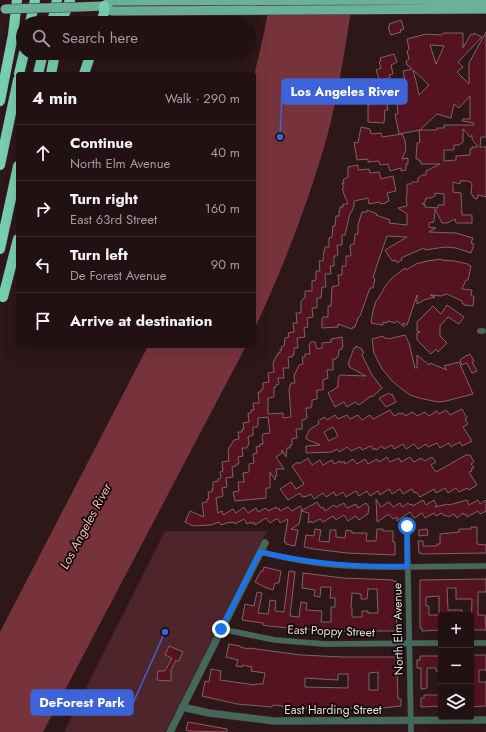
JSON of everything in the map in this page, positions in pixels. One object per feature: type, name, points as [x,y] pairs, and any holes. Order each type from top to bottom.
[{"type":"highway","points":[[0,101],[13,35],[17,0]]},
{"type":"highway","points":[[32,16],[35,0]]},
{"type":"highway","points":[[51,16],[54,0]]},
{"type":"highway","points":[[54,16],[57,0]]},
{"type":"highway","points":[[64,16],[70,0]]},
{"type":"highway","points":[[103,16],[104,6]]},
{"type":"highway","points":[[19,72],[22,60]]},
{"type":"highway","points":[[51,72],[54,60]]},
{"type":"highway","points":[[85,72],[89,60]]},
{"type":"highway","points":[[0,165],[16,89]]},
{"type":"highway","points":[[0,249],[16,175]]},
{"type":"highway","points":[[4,297],[16,247]]},
{"type":"highway","points":[[0,307],[16,263]]},
{"type":"main road","points":[[435,5],[486,0]]},
{"type":"main road","points":[[2,9],[104,6],[112,1],[233,5],[435,5],[486,9]]},
{"type":"street","name":"North Elm Avenue","points":[[407,526],[411,732]]},
{"type":"street","points":[[170,732],[265,543]]},
{"type":"street","points":[[260,552],[334,565],[486,566]]},
{"type":"street","name":"East Poppy Street","points":[[221,629],[275,640],[325,644],[438,644]]},
{"type":"street","points":[[474,643],[486,643]]},
{"type":"street","name":"East Harding Street","points":[[182,707],[209,713],[274,722],[486,720]]},
{"type":"shaded area","points":[[165,531],[267,531],[165,732],[64,732]]},
{"type":"water","points":[[270,0],[353,0],[342,69],[320,162],[294,235],[256,326],[255,72]]},
{"type":"water","points":[[147,348],[245,348],[43,732],[0,732],[0,632]]},
{"type":"building","points":[[401,20],[404,29],[400,30],[401,32],[391,35],[388,27],[390,26],[389,24]]},
{"type":"building","points":[[486,32],[486,137],[481,137],[480,147],[486,147],[486,197],[478,195],[477,199],[474,198],[471,193],[472,183],[468,181],[460,181],[460,184],[453,182],[453,192],[461,193],[462,215],[472,215],[472,223],[456,223],[455,219],[447,223],[442,223],[435,209],[434,222],[429,223],[429,227],[436,228],[429,232],[456,233],[473,238],[471,243],[474,244],[471,253],[456,248],[445,247],[425,250],[424,248],[401,258],[402,260],[397,263],[396,260],[392,261],[385,250],[407,237],[387,236],[373,278],[375,279],[373,288],[370,288],[355,327],[352,329],[338,324],[338,327],[322,328],[322,319],[323,317],[328,317],[328,306],[331,306],[332,287],[339,285],[338,275],[342,275],[342,266],[346,266],[346,256],[351,256],[350,245],[354,244],[355,234],[358,234],[358,225],[362,212],[367,212],[367,210],[390,220],[389,223],[407,225],[407,214],[398,208],[407,206],[407,184],[418,182],[418,178],[422,175],[426,175],[426,171],[440,164],[421,164],[419,159],[416,159],[417,143],[420,142],[419,130],[399,134],[395,114],[398,114],[397,104],[400,103],[398,94],[402,93],[399,83],[405,81],[403,71],[412,69],[407,65],[406,61],[409,59],[407,39],[426,34],[441,35],[444,33],[463,33],[463,48],[471,34],[473,35],[474,33],[482,37],[458,62],[463,67],[457,72],[469,84],[469,63]],"holes":[[[430,45],[444,46],[436,64]],[[413,70],[429,85],[419,95]],[[470,96],[470,119],[463,119],[462,121],[474,123],[474,125],[444,125],[444,128],[437,128],[437,130],[420,130],[437,114],[451,118],[454,104],[459,108]],[[463,129],[470,137],[472,135],[472,139],[478,147],[472,147],[472,149],[470,149],[470,155],[456,156],[456,160],[444,161],[444,150],[454,150],[454,145],[459,145],[463,142]],[[435,193],[444,194],[444,205],[438,205],[438,208],[425,207],[425,204],[422,204],[425,202],[426,198],[435,196]]]},
{"type":"building","points":[[394,54],[397,62],[391,65],[393,74],[389,75],[390,78],[384,79],[388,110],[385,110],[384,123],[368,122],[368,105],[370,105],[370,100],[374,99],[372,93],[377,89],[375,80],[379,79],[376,70],[381,68],[379,62],[381,61],[380,58]]},
{"type":"building","points":[[361,127],[370,129],[371,134],[381,133],[382,137],[402,134],[405,140],[406,150],[402,159],[408,158],[406,170],[401,171],[401,168],[390,171],[388,164],[380,165],[379,161],[368,162],[368,159],[357,160],[354,142],[358,143]]},
{"type":"building","points":[[358,165],[358,170],[369,169],[370,173],[379,172],[381,179],[393,176],[396,191],[387,193],[389,201],[386,203],[381,204],[380,202],[369,204],[368,198],[354,201],[354,206],[350,213],[345,235],[342,235],[342,245],[337,245],[338,255],[334,256],[334,266],[330,266],[331,274],[325,274],[326,287],[322,287],[321,298],[317,298],[317,308],[312,308],[313,317],[307,318],[308,327],[304,328],[305,337],[297,338],[298,348],[294,348],[294,355],[292,355],[292,357],[288,357],[289,368],[283,368],[284,378],[278,378],[279,384],[274,387],[274,397],[268,398],[268,414],[283,413],[283,418],[291,417],[289,389],[291,383],[295,383],[294,376],[299,365],[303,364],[302,357],[305,357],[305,354],[310,354],[309,345],[311,342],[315,342],[317,349],[322,348],[322,343],[331,342],[331,339],[342,337],[343,347],[339,350],[338,357],[333,359],[333,370],[327,370],[328,378],[323,380],[323,390],[317,390],[317,399],[312,400],[311,408],[306,408],[307,418],[302,420],[302,429],[296,429],[297,438],[292,439],[292,445],[290,445],[290,448],[287,448],[286,457],[282,450],[282,453],[276,457],[284,469],[276,469],[277,476],[276,475],[275,480],[270,472],[270,488],[266,488],[266,498],[235,501],[233,492],[239,491],[238,482],[244,482],[243,473],[249,472],[249,464],[254,463],[253,454],[257,453],[256,447],[263,444],[263,434],[270,433],[268,417],[258,418],[257,427],[253,427],[253,435],[248,437],[249,443],[247,448],[242,448],[243,456],[238,457],[239,464],[232,467],[233,477],[226,478],[227,487],[222,488],[223,496],[216,498],[218,513],[222,511],[223,515],[233,509],[236,513],[244,507],[248,513],[256,508],[258,512],[266,508],[268,511],[276,507],[277,509],[279,508],[280,511],[288,507],[292,511],[300,506],[302,509],[299,524],[291,529],[298,530],[295,546],[284,542],[288,519],[280,523],[278,519],[276,519],[270,523],[266,518],[255,525],[254,522],[252,524],[251,522],[247,524],[244,519],[235,524],[234,522],[230,522],[221,525],[219,522],[211,525],[193,526],[185,522],[190,511],[204,517],[202,503],[207,502],[207,499],[209,499],[208,492],[212,492],[213,482],[218,481],[218,479],[221,478],[220,472],[223,471],[222,462],[229,461],[229,448],[234,440],[239,439],[238,432],[242,432],[242,429],[244,429],[243,423],[249,422],[248,413],[251,413],[251,410],[254,410],[253,403],[259,403],[258,392],[261,392],[263,389],[263,383],[269,382],[268,373],[274,372],[273,363],[278,353],[280,353],[280,350],[282,350],[281,347],[284,346],[285,338],[289,337],[288,333],[294,332],[293,323],[297,323],[296,313],[301,313],[301,302],[305,298],[305,291],[312,291],[312,281],[316,280],[316,271],[320,271],[319,261],[323,261],[325,247],[329,247],[329,238],[332,237],[336,216],[339,216],[340,207],[343,207],[343,204],[348,204],[342,189],[344,188],[342,183],[344,183],[343,180],[348,177],[348,167]]},
{"type":"building","points":[[441,259],[468,264],[471,266],[468,280],[466,280],[462,289],[472,290],[471,296],[474,296],[473,306],[464,305],[462,301],[447,294],[441,296],[430,295],[435,297],[417,304],[417,295],[407,325],[403,323],[404,327],[397,321],[395,323],[388,321],[387,323],[383,322],[383,325],[371,323],[376,301],[392,278],[405,268],[406,270],[416,264]]},
{"type":"building","points":[[447,305],[464,317],[459,324],[448,317],[440,326],[440,336],[447,343],[438,352],[436,349],[431,354],[417,340],[417,333],[420,332],[417,331],[417,322],[433,306],[441,314]]},
{"type":"building","points":[[405,335],[409,343],[415,368],[417,368],[417,355],[429,365],[430,363],[447,370],[444,366],[459,362],[473,394],[438,402],[410,395],[398,386],[382,369],[374,353],[372,339],[383,336],[384,338],[388,339]]},
{"type":"building","points":[[356,346],[364,352],[362,355],[372,375],[382,388],[372,397],[371,396],[359,405],[355,402],[347,407],[344,402],[335,407],[328,393],[338,387],[338,379],[340,375],[366,376],[349,367],[350,365],[348,364]]},
{"type":"building","points":[[470,354],[477,371],[472,373],[467,363],[462,365],[460,360]]},
{"type":"building","points":[[389,393],[391,395],[392,394],[396,402],[386,407],[379,398]]},
{"type":"building","points":[[462,409],[467,418],[465,419],[468,424],[463,427],[472,441],[462,446],[460,442],[451,447],[449,443],[440,448],[437,443],[428,447],[426,444],[418,449],[414,444],[406,449],[403,444],[394,449],[392,445],[384,449],[382,446],[376,450],[375,448],[373,450],[371,446],[362,450],[360,447],[351,451],[347,447],[339,452],[337,449],[332,452],[306,453],[306,446],[320,445],[306,439],[306,437],[310,429],[319,424],[318,421],[325,417],[327,420],[335,415],[338,419],[347,415],[350,419],[358,415],[362,420],[370,415],[373,419],[390,410],[394,416],[403,413],[405,416],[413,412],[417,416],[425,412],[429,416],[437,411],[439,414],[446,410],[450,415]],"holes":[[[333,427],[338,436],[329,441],[324,432]]]},
{"type":"building","points":[[466,455],[470,455],[474,462],[471,464],[474,468],[469,472],[477,485],[469,490],[467,488],[459,492],[456,488],[448,493],[445,488],[436,493],[434,489],[420,497],[416,492],[414,493],[412,489],[403,494],[400,489],[392,494],[389,489],[380,495],[378,491],[370,496],[367,491],[359,496],[356,491],[346,497],[343,492],[336,496],[334,492],[326,497],[323,493],[314,499],[311,494],[302,497],[300,493],[288,500],[280,489],[291,482],[296,489],[304,484],[292,466],[298,462],[299,464],[308,458],[312,465],[320,460],[323,465],[332,460],[334,464],[344,461],[345,464],[353,459],[357,464],[365,459],[368,464],[377,459],[379,462],[387,457],[390,462],[399,458],[401,462],[410,457],[414,462],[421,458],[425,461],[432,457],[436,462],[431,465],[436,472]]},
{"type":"building","points":[[376,499],[381,507],[389,502],[393,507],[400,503],[402,507],[408,503],[410,505],[412,504],[413,506],[423,500],[426,505],[434,500],[437,506],[435,507],[467,500],[469,505],[478,500],[480,504],[486,500],[486,511],[480,514],[478,511],[467,517],[466,514],[464,515],[463,513],[457,518],[454,514],[448,517],[446,515],[444,516],[442,513],[436,516],[434,513],[425,518],[422,513],[414,518],[410,512],[397,521],[397,517],[393,519],[389,514],[377,522]]},
{"type":"building","points":[[317,502],[325,511],[334,505],[336,507],[344,503],[347,508],[356,504],[358,508],[366,503],[369,507],[368,514],[359,520],[356,516],[348,521],[344,515],[336,520],[333,516],[323,522],[320,519],[312,523],[311,521],[308,523],[309,513],[301,511]]},
{"type":"building","points":[[471,527],[477,527],[477,544],[486,545],[486,553],[419,553],[418,541],[423,541],[423,546],[437,546],[437,544],[440,544],[440,534],[459,532],[459,529],[471,529]]},
{"type":"building","points":[[315,529],[321,530],[319,541],[329,542],[330,530],[336,530],[336,537],[345,538],[346,530],[352,531],[352,533],[367,533],[366,541],[376,541],[377,529],[383,529],[383,531],[393,531],[395,555],[347,553],[304,547],[306,535],[314,536]]},
{"type":"building","points":[[427,529],[428,535],[419,536],[419,530]]},
{"type":"building","points":[[264,567],[281,571],[279,583],[275,583],[273,590],[255,582],[261,571],[263,571]]},
{"type":"building","points":[[289,571],[295,572],[290,616],[299,617],[301,602],[307,603],[306,610],[322,611],[321,622],[331,622],[331,607],[335,607],[335,598],[330,598],[331,587],[321,587],[320,597],[314,596],[315,590],[302,588],[303,573],[343,578],[393,580],[396,581],[396,586],[398,589],[396,600],[397,631],[322,631],[268,626],[263,625],[263,623],[242,620],[245,604],[254,606],[257,592],[262,593],[258,613],[268,614],[270,600],[276,601],[275,611],[284,612]],"holes":[[[368,589],[377,589],[378,613],[368,613],[368,611],[362,611],[362,617],[352,617],[352,593],[361,594],[361,599],[367,599]]]},
{"type":"building","points":[[486,579],[486,592],[478,592],[478,615],[485,615],[486,630],[474,630],[474,612],[472,612],[472,599],[456,599],[456,588],[447,588],[448,610],[462,610],[462,612],[439,612],[439,596],[426,597],[426,606],[429,606],[429,615],[438,615],[438,630],[422,631],[422,628],[420,628],[420,580]]},
{"type":"building","points":[[229,644],[249,649],[301,655],[400,657],[401,671],[397,671],[398,699],[401,699],[401,706],[382,708],[283,708],[283,706],[273,705],[272,707],[237,704],[202,696],[205,681],[209,682],[211,669],[221,671],[220,680],[255,685],[263,684],[265,673],[251,671],[252,667],[242,665],[242,667],[236,666],[238,660],[226,657]],"holes":[[[378,672],[378,690],[369,690],[369,673]],[[338,674],[348,674],[348,688],[305,687],[305,678],[338,680]]]},
{"type":"building","points":[[169,646],[183,652],[178,662],[176,660],[171,670],[171,681],[157,680],[158,671],[165,671],[172,658],[165,655]]},
{"type":"building","points":[[474,655],[486,655],[486,670],[479,670],[479,682],[486,682],[486,706],[474,707]]},
{"type":"building","points":[[420,656],[438,656],[438,671],[436,671],[436,668],[427,668],[427,688],[421,689],[421,668],[417,668],[417,660],[420,660]]},
{"type":"building","points":[[424,695],[438,695],[438,706],[421,707],[421,698],[424,698]]},
{"type":"building","points":[[188,722],[227,729],[227,732],[188,731],[186,730]]},
{"type":"place","name":"Los Angeles River","points":[[280,137]]},
{"type":"place","name":"DeForest Park","points":[[165,632]]},
{"type":"route","points":[[221,629],[260,552],[307,562],[334,565],[407,566],[407,526]]}]
